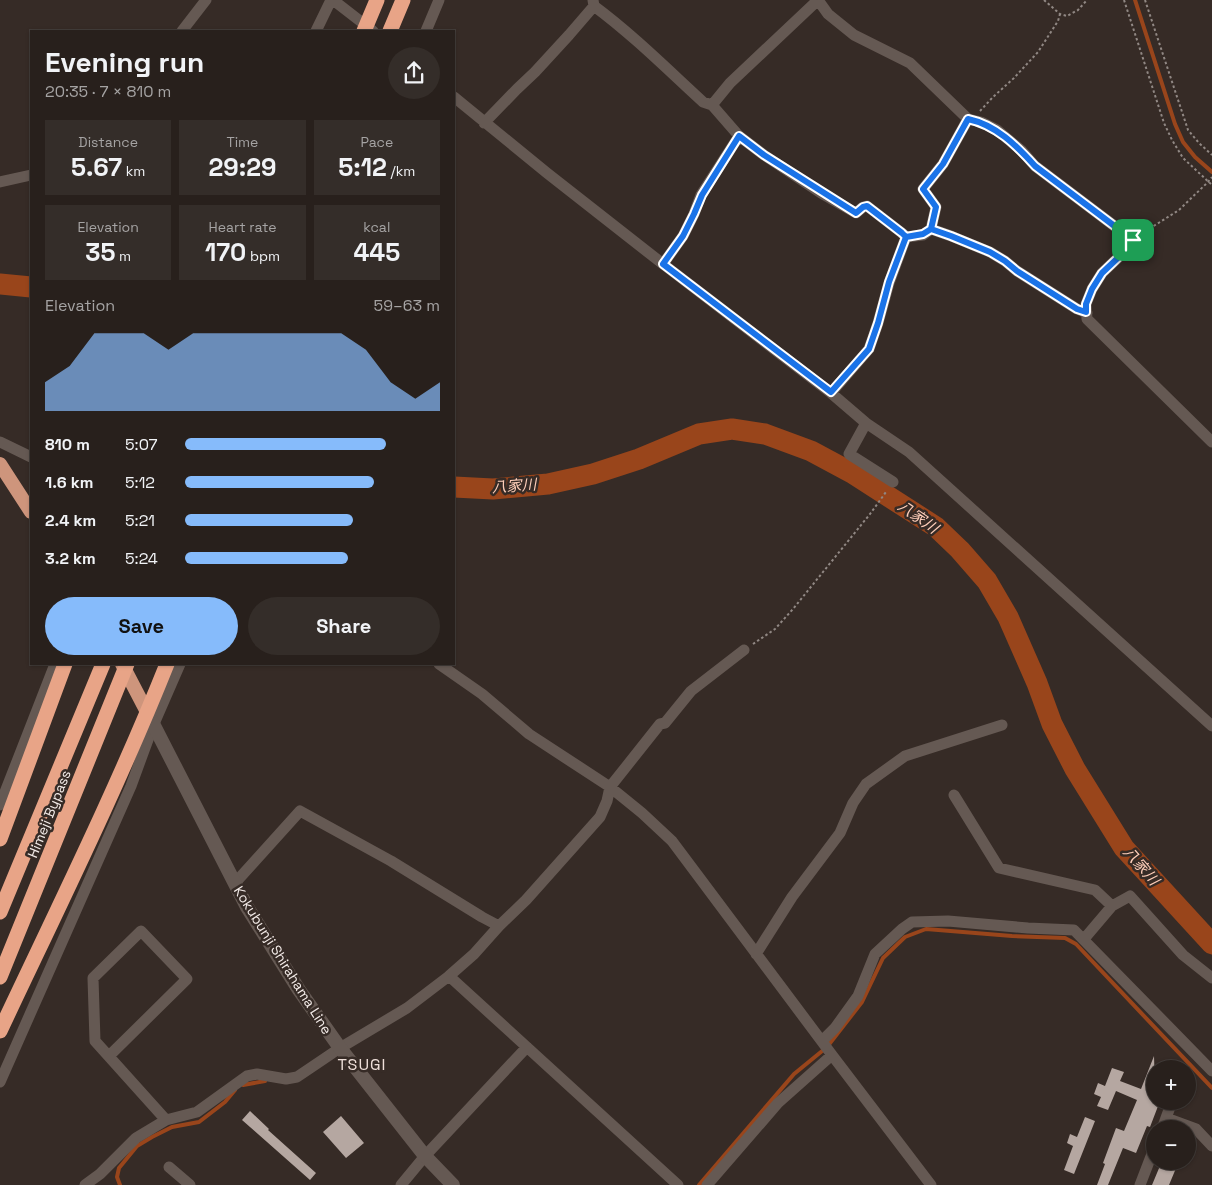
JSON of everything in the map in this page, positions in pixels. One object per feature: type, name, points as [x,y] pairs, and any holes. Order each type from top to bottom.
[{"type":"highway","points":[[364,30],[377,0]]},
{"type":"highway","points":[[390,30],[403,0]]},
{"type":"highway","points":[[0,464],[30,510]]},
{"type":"highway","points":[[0,839],[65,665]]},
{"type":"highway","name":"Himeji Bypass","points":[[0,912],[103,665]]},
{"type":"highway","points":[[123,665],[150,719]]},
{"type":"highway","name":"Himeji Bypass","points":[[0,977],[127,665]]},
{"type":"highway","points":[[0,1032],[120,773],[150,719],[167,665]]},
{"type":"main road","name":"Kokubunji Shirahama Line","points":[[150,719],[247,907],[294,982],[340,1048],[425,1156],[454,1185]]},
{"type":"street","points":[[183,30],[206,0]]},
{"type":"street","points":[[317,30],[332,0],[372,30]]},
{"type":"street","points":[[426,30],[439,0]]},
{"type":"street","points":[[712,105],[730,83],[818,0],[828,14],[854,34],[910,63],[968,119],[982,122],[997,130],[1022,151],[1035,166],[1133,240],[1123,253],[1102,273],[1092,289],[1086,304],[1086,319],[1212,442]]},
{"type":"street","points":[[484,123],[568,36],[594,2],[703,102],[712,105],[739,136],[764,155],[856,213],[867,206],[906,237]]},
{"type":"street","points":[[455,98],[484,123],[663,264],[831,392],[866,423],[908,452],[1212,726]]},
{"type":"street","points":[[906,237],[923,234],[931,229],[936,207],[923,189],[943,164],[968,119]]},
{"type":"street","points":[[663,264],[683,236],[702,195],[739,136]]},
{"type":"street","points":[[0,182],[30,175]]},
{"type":"street","points":[[931,229],[990,252],[1077,309],[1086,312]]},
{"type":"street","points":[[831,392],[869,349],[889,282],[906,237]]},
{"type":"street","points":[[866,423],[849,454],[893,482]]},
{"type":"street","points":[[0,442],[30,457]]},
{"type":"street","points":[[85,1185],[100,1174],[136,1138],[166,1120],[197,1112],[247,1076],[257,1074],[286,1079],[297,1078],[340,1048],[407,1008],[449,976],[474,954],[526,900],[600,817],[607,801],[610,787],[660,724],[666,723],[691,691],[744,650]]},
{"type":"street","points":[[0,805],[55,665]]},
{"type":"street","points":[[0,1082],[127,795],[150,719],[179,665]]},
{"type":"street","points":[[440,665],[482,694],[529,734],[610,787],[672,841],[931,1185]]},
{"type":"street","points":[[756,954],[792,897],[840,833],[853,803],[866,784],[905,756],[1002,726]]},
{"type":"street","points":[[954,795],[999,868],[1095,890],[1112,906]]},
{"type":"street","points":[[235,883],[300,811],[391,860],[499,926]]},
{"type":"street","points":[[1084,939],[1112,906],[1130,896],[1183,955],[1212,978]]},
{"type":"street","points":[[822,1041],[835,1028],[858,996],[875,954],[912,922],[948,922],[1074,930],[1212,1071]]},
{"type":"street","points":[[109,1056],[187,979],[141,931],[93,978],[94,1041],[166,1120]]},
{"type":"street","points":[[449,976],[678,1185]]},
{"type":"street","points":[[401,1185],[425,1156],[527,1047]]},
{"type":"street","points":[[707,1185],[778,1103],[832,1055]]},
{"type":"street","points":[[1166,1118],[1196,1129],[1212,1146]]},
{"type":"street","points":[[169,1166],[190,1185]]},
{"type":"street","points":[[1140,1185],[1146,1169]]},
{"type":"path","points":[[1044,0],[1060,14],[1067,16],[1078,10],[1087,0]]},
{"type":"path","points":[[1124,0],[1164,123],[1172,140],[1183,158],[1212,185]]},
{"type":"path","points":[[1144,0],[1188,130],[1212,154]]},
{"type":"path","points":[[968,119],[977,114],[1028,64],[1058,22],[1060,14]]},
{"type":"path","points":[[1133,240],[1179,210],[1212,177]]},
{"type":"path","points":[[744,650],[774,629],[793,609],[870,514],[893,482]]},
{"type":"building","points":[[1112,1068],[1124,1072],[1120,1081],[1141,1089],[1146,1076],[1146,1110],[1157,1110],[1153,1120],[1146,1120],[1146,1128],[1136,1153],[1123,1148],[1108,1185],[1097,1185],[1116,1128],[1124,1131],[1137,1100],[1116,1091],[1108,1110],[1097,1106],[1101,1097],[1094,1094],[1098,1083],[1105,1086]]},
{"type":"building","points":[[250,1111],[268,1130],[316,1173],[310,1180],[242,1120]]},
{"type":"building","points":[[341,1116],[364,1143],[346,1158],[323,1132]]},
{"type":"building","points":[[1085,1117],[1095,1121],[1074,1174],[1064,1170],[1073,1146],[1067,1143],[1070,1134],[1077,1137]]},
{"type":"building","points":[[1158,1170],[1175,1170],[1169,1185],[1152,1185]]},
{"type":"waterway","points":[[1135,0],[1175,124],[1183,142],[1195,157],[1212,172]]},
{"type":"waterway","name":"八家川","points":[[0,284],[30,287]]},
{"type":"waterway","name":"八家川","points":[[455,487],[493,489],[548,484],[593,474],[639,459],[699,434],[732,429],[765,434],[811,451],[852,473],[936,527],[960,550],[987,581],[1008,617],[1037,683],[1052,724],[1075,769],[1124,848],[1212,944]]},
{"type":"waterway","points":[[699,1185],[794,1074],[827,1047],[862,1002],[883,958],[905,937],[926,929],[1065,938],[1076,944],[1212,1088]]},
{"type":"waterway","points":[[243,1085],[265,1081]]},
{"type":"waterway","points":[[120,1185],[117,1177],[119,1168],[137,1146],[172,1127],[199,1122],[225,1102],[235,1090]]},
{"type":"district","name":"TSUGI","points":[[362,1064]]},
{"type":"route","points":[[1133,240],[1035,166],[1022,151],[997,130],[982,122],[968,119],[943,164],[923,189],[936,207],[931,229],[923,234],[906,237],[867,206],[856,213],[821,193],[739,136],[702,195],[683,236],[663,264],[831,392],[869,349],[889,282],[906,237],[923,234],[931,229],[990,252],[1077,309],[1086,312],[1086,304],[1092,289],[1102,273],[1123,253],[1133,240]]}]
